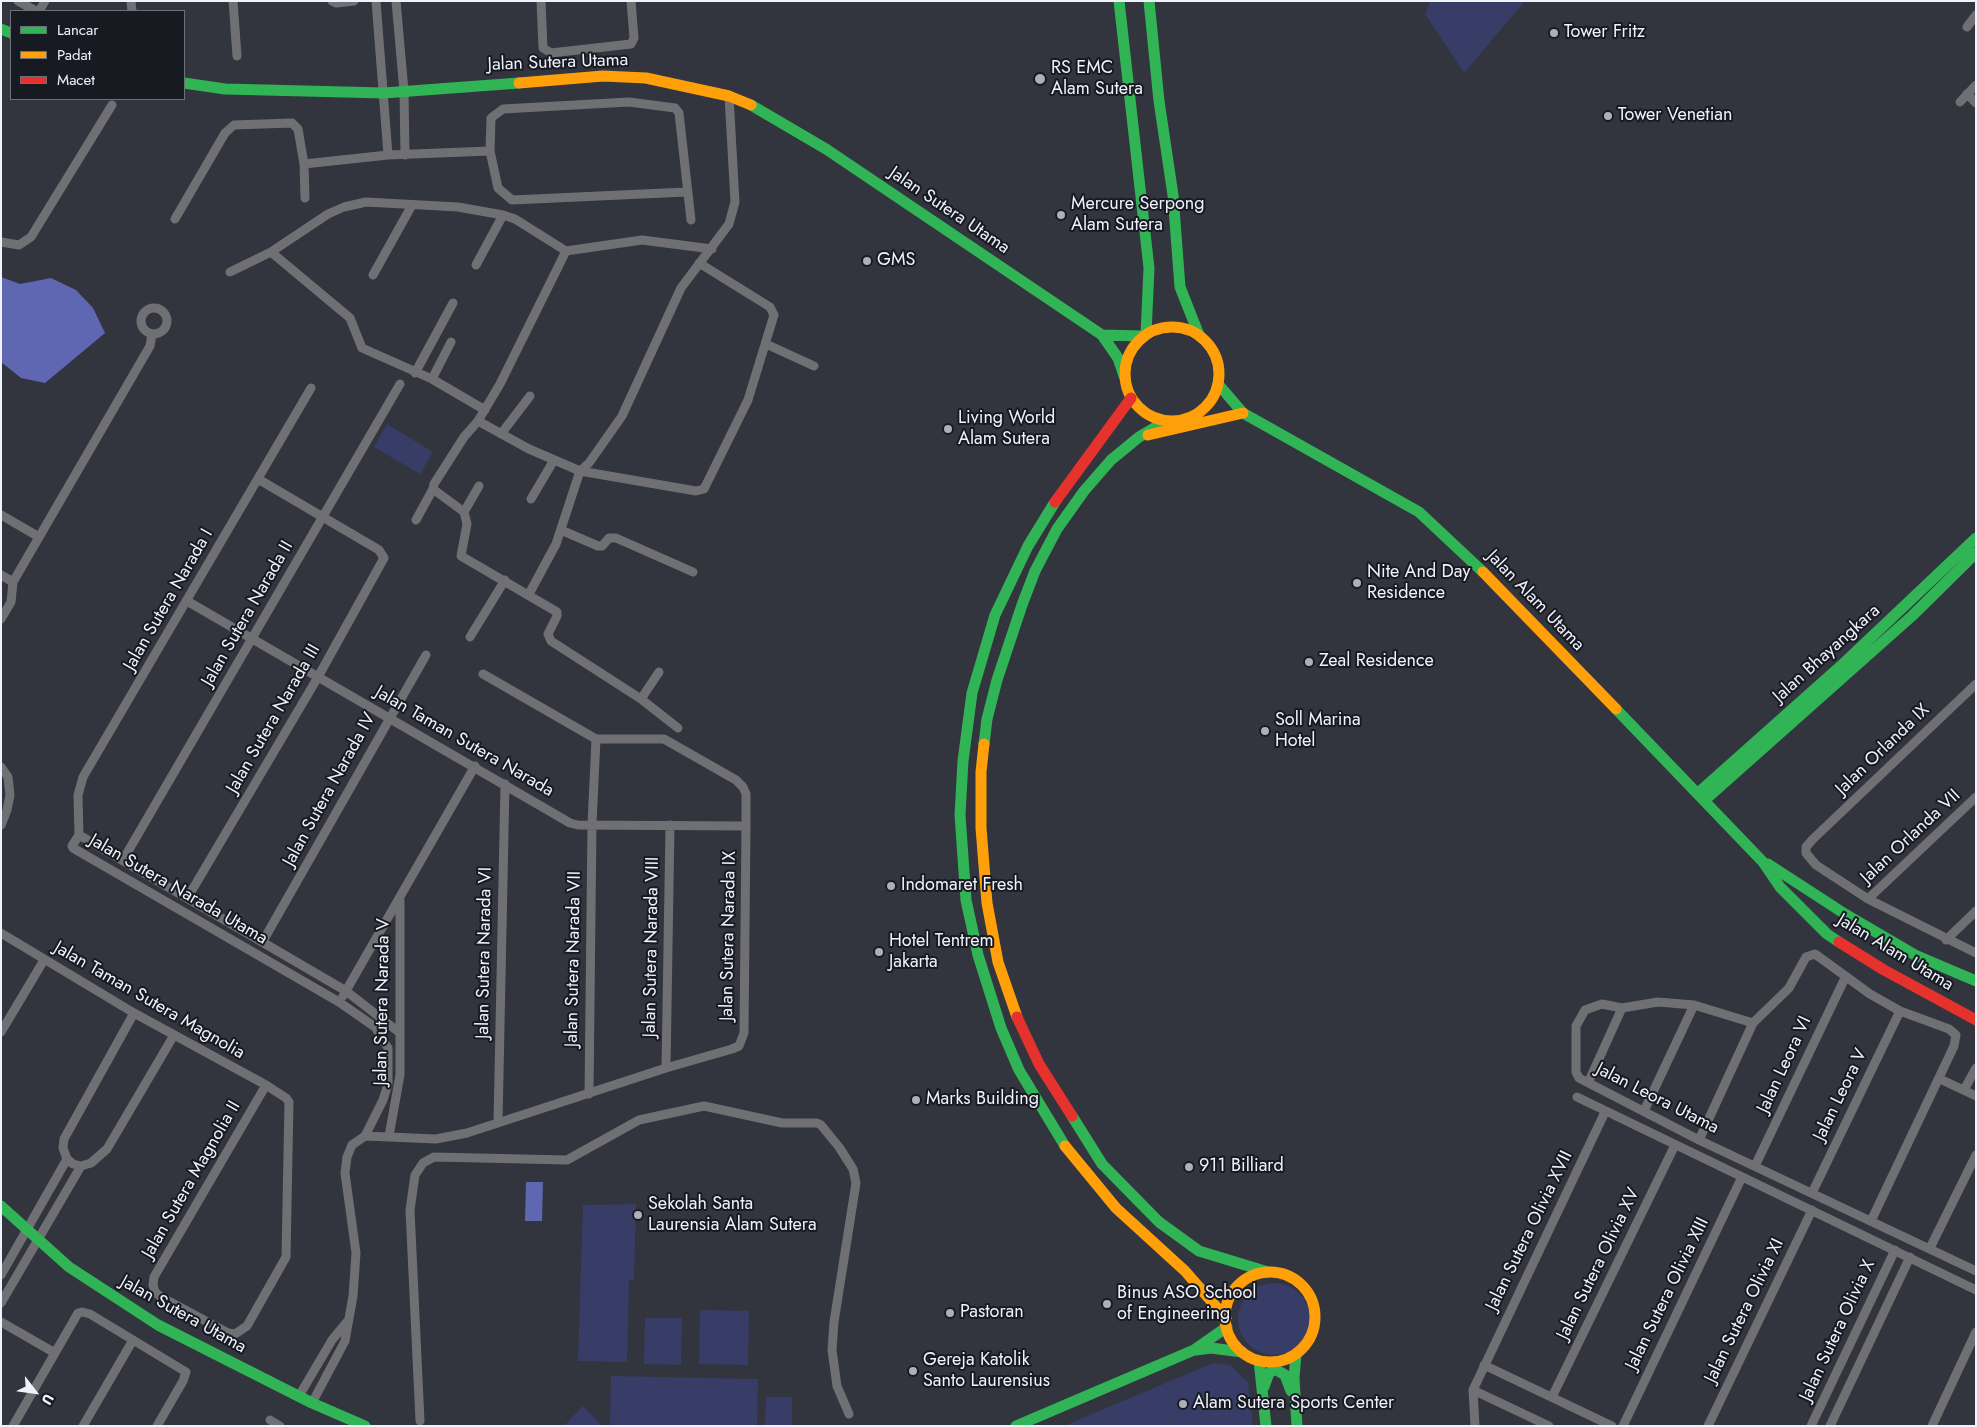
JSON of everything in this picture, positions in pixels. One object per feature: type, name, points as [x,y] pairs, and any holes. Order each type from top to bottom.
[{"type":"main road","points":[[1119,1],[1148,268],[1145,335]]},
{"type":"main road","points":[[1149,1],[1172,194],[1180,287],[1199,335]]},
{"type":"main road","name":"Jalan Sutera Utama","points":[[185,83],[225,89],[384,93],[603,76],[646,78],[729,96],[758,108],[826,150],[1102,335],[1118,358],[1124,376]]},
{"type":"main road","points":[[1173,326],[1187,329],[1199,335],[1209,345],[1216,357],[1219,370],[1218,384],[1213,397],[1199,412],[1180,421],[1166,421],[1152,417],[1140,409],[1131,398],[1124,376],[1126,361],[1133,347],[1145,335],[1159,328],[1173,326]]},
{"type":"main road","points":[[1102,335],[1145,335]]},
{"type":"main road","name":"Jalan Alam Utama","points":[[1218,384],[1243,414],[1419,512],[1470,558],[1702,796],[1763,862],[1780,887],[1827,934],[1884,970],[1976,1020]]},
{"type":"main road","points":[[1131,398],[1056,500],[1028,546],[995,615],[972,693],[963,760],[960,815],[966,900],[978,956],[1001,1028],[1019,1070],[1065,1146],[1116,1208],[1185,1271],[1226,1323],[1232,1341],[1242,1352],[1259,1361],[1278,1362],[1296,1354],[1308,1342],[1314,1327],[1315,1310],[1310,1295],[1299,1282],[1285,1274],[1244,1266],[1199,1251],[1159,1222],[1102,1164],[1039,1064],[1016,1014],[998,962],[987,903],[981,828],[981,772],[987,719],[997,680],[1031,580],[1056,529],[1111,460],[1139,437],[1166,421]]},
{"type":"main road","points":[[1139,437],[1243,414]]},
{"type":"main road","name":"Jalan Bhayangkara","points":[[1702,796],[1976,538]]},
{"type":"main road","name":"Jalan Bhayangkara","points":[[1702,796],[1912,616],[1976,553]]},
{"type":"main road","name":"Jalan Alam Utama","points":[[1763,862],[1845,914],[1916,955],[1976,981]]},
{"type":"main road","name":"Jalan Sutera Utama","points":[[1,1206],[68,1267],[158,1325],[312,1403],[361,1425]]},
{"type":"main road","points":[[1194,1350],[1226,1323],[1227,1304],[1233,1292],[1243,1281],[1255,1274],[1268,1272]]},
{"type":"main road","points":[[1016,1426],[1194,1350],[1211,1348],[1242,1352]]},
{"type":"main road","points":[[1296,1354],[1294,1396],[1297,1426]]},
{"type":"main road","points":[[1259,1361],[1266,1426]]},
{"type":"main road","points":[[1263,1392],[1268,1373],[1275,1369],[1282,1372],[1288,1388],[1294,1396]]},
{"type":"street","points":[[18,1],[36,10]]},
{"type":"street","points":[[233,1],[237,56]]},
{"type":"street","points":[[332,1],[336,3],[354,1]]},
{"type":"street","points":[[376,1],[388,155]]},
{"type":"street","points":[[396,1],[404,90],[405,155]]},
{"type":"street","points":[[541,1],[543,48],[546,52],[560,52],[633,42],[631,1]]},
{"type":"street","points":[[1967,27],[1976,14]]},
{"type":"street","points":[[1960,102],[1976,85]]},
{"type":"street","points":[[1967,94],[1976,103]]},
{"type":"street","points":[[529,594],[552,554],[580,471],[618,425],[681,288],[730,224],[734,213],[729,96]]},
{"type":"street","points":[[686,192],[512,200],[498,188],[490,151],[491,118],[503,109],[630,102],[675,108],[679,113],[686,192],[691,220]]},
{"type":"street","points":[[1,242],[19,245],[31,237],[112,105]]},
{"type":"street","points":[[175,219],[225,133],[234,125],[292,123],[298,129],[304,164],[305,198]]},
{"type":"street","points":[[304,164],[388,155],[490,151]]},
{"type":"street","points":[[230,272],[271,252],[344,207],[366,202],[458,207],[503,215],[515,219],[566,251],[642,240],[712,249]]},
{"type":"street","points":[[373,276],[412,205]]},
{"type":"street","points":[[476,265],[503,215]]},
{"type":"street","points":[[416,520],[434,484],[464,437],[485,410],[519,350],[566,251]]},
{"type":"street","points":[[271,252],[350,318],[362,348],[432,379],[485,410]]},
{"type":"street","points":[[478,421],[554,460],[580,471],[696,491],[704,489],[748,400],[774,315],[770,307],[699,263]]},
{"type":"street","points":[[415,373],[453,303]]},
{"type":"street","points":[[1,619],[11,602],[13,582],[150,346],[152,334]]},
{"type":"street","points":[[432,379],[451,342]]},
{"type":"street","points":[[766,344],[814,366]]},
{"type":"street","name":"Jalan Sutera Narada II","points":[[123,860],[400,384]]},
{"type":"street","name":"Jalan Sutera Narada I","points":[[79,834],[78,796],[83,777],[310,388]]},
{"type":"street","points":[[501,434],[530,396]]},
{"type":"street","points":[[530,498],[554,460]]},
{"type":"street","points":[[258,479],[324,516]]},
{"type":"street","points":[[464,512],[479,486]]},
{"type":"street","points":[[433,489],[464,512],[467,524],[461,556],[557,612],[557,616],[548,634],[551,641],[641,699],[678,728]]},
{"type":"street","points":[[1,515],[39,537]]},
{"type":"street","name":"Jalan Sutera Narada III","points":[[188,897],[318,677],[383,561],[384,555],[324,516]]},
{"type":"street","points":[[561,530],[598,546],[602,546],[609,538],[616,538],[693,572]]},
{"type":"street","points":[[1,575],[13,582]]},
{"type":"street","points":[[470,637],[505,580]]},
{"type":"street","name":"Jalan Taman Sutera Narada","points":[[187,601],[570,822],[670,826],[746,826]]},
{"type":"street","name":"Jalan Sutera Narada IV","points":[[263,941],[426,655]]},
{"type":"street","points":[[641,699],[659,672]]},
{"type":"street","points":[[483,674],[596,739]]},
{"type":"street","name":"Jalan Orlanda IX","points":[[1868,900],[1809,858],[1806,847],[1976,684]]},
{"type":"street","name":"Jalan Sutera Narada IX","points":[[596,739],[657,738],[674,743],[736,780],[743,787],[746,794],[744,1033],[739,1046],[666,1068]]},
{"type":"street","name":"Jalan Sutera Narada VII","points":[[589,1094],[592,824],[596,739]]},
{"type":"street","name":"Jalan Sutera Narada V","points":[[340,1002],[475,766]]},
{"type":"street","points":[[1,768],[8,777],[10,795],[2,821]]},
{"type":"street","name":"Jalan Sutera Narada VI","points":[[498,1123],[505,784]]},
{"type":"street","name":"Jalan Orlanda VII","points":[[1868,900],[1976,797]]},
{"type":"street","name":"Jalan Sutera Narada VIII","points":[[666,1068],[670,826]]},
{"type":"street","name":"Jalan Sutera Narada Utama","points":[[312,1403],[342,1348],[354,1296],[356,1253],[346,1173],[347,1158],[352,1145],[365,1136],[383,1100],[388,1084],[388,1048],[374,1028],[340,1002],[73,848],[72,846],[79,834],[346,991],[400,1033]]},
{"type":"street","name":"Jalan Sutera Narada V","points":[[389,1136],[399,1090],[400,899]]},
{"type":"street","points":[[1868,900],[1946,940],[1976,953]]},
{"type":"street","points":[[1946,940],[1976,911]]},
{"type":"street","name":"Jalan Taman Sutera Magnolia","points":[[1,933],[174,1036],[282,1094],[288,1102],[286,1257],[247,1326]]},
{"type":"street","points":[[1699,1140],[1753,1023],[1789,988],[1806,957],[1815,954],[1828,962],[1845,978],[1900,1011],[1949,1029],[1956,1035],[1954,1046],[1940,1079],[1871,1220]]},
{"type":"street","points":[[1,1032],[44,960]]},
{"type":"street","name":"Jalan Leora VI","points":[[1755,1166],[1845,978]]},
{"type":"street","name":"Jalan Leora Utama","points":[[1753,1023],[1694,1006],[1658,1002],[1622,1008],[1602,1004],[1592,1005],[1585,1010],[1576,1026],[1576,1072],[1579,1078],[1588,1083],[1699,1140],[1976,1271]]},
{"type":"street","points":[[1644,1111],[1694,1006]]},
{"type":"street","points":[[1588,1083],[1622,1008]]},
{"type":"street","name":"Jalan Leora V","points":[[1812,1193],[1900,1011]]},
{"type":"street","points":[[81,1166],[67,1159],[63,1148],[64,1139],[134,1013]]},
{"type":"street","points":[[1,1303],[81,1166],[91,1163],[107,1149],[174,1036]]},
{"type":"street","points":[[365,1136],[436,1139],[452,1137],[666,1068]]},
{"type":"street","points":[[1964,1090],[1976,1068]]},
{"type":"street","points":[[1940,1079],[1976,1096]]},
{"type":"street","name":"Jalan Sutera Magnolia II","points":[[247,1326],[236,1334],[228,1333],[155,1292],[154,1277],[266,1085]]},
{"type":"street","points":[[1577,1097],[1976,1290]]},
{"type":"street","points":[[420,1421],[410,1210],[415,1175],[423,1163],[434,1157],[567,1160],[639,1120],[704,1106],[782,1123],[816,1123],[821,1125],[853,1169],[856,1183],[834,1322],[832,1350],[837,1386],[849,1414]]},
{"type":"street","name":"Jalan Sutera Olivia XVII","points":[[1473,1390],[1606,1112]]},
{"type":"street","name":"Jalan Sutera Olivia XV","points":[[1552,1397],[1675,1145]]},
{"type":"street","points":[[1930,1248],[1976,1155]]},
{"type":"street","points":[[1,1275],[67,1159]]},
{"type":"street","name":"Jalan Sutera Olivia XIII","points":[[1623,1426],[1742,1177]]},
{"type":"street","name":"Jalan Sutera Olivia XI","points":[[1708,1426],[1812,1210]]},
{"type":"street","name":"Jalan Sutera Olivia X","points":[[1812,1426],[1895,1250]]},
{"type":"street","name":"Jalan Sutera Olivia X","points":[[1830,1426],[1910,1257]]},
{"type":"street","points":[[13,1426],[78,1313],[84,1312],[186,1372],[183,1381],[157,1426]]},
{"type":"street","points":[[299,1396],[332,1340],[348,1320]]},
{"type":"street","points":[[1,1322],[55,1353]]},
{"type":"street","points":[[1932,1426],[1976,1332]]},
{"type":"street","points":[[83,1426],[133,1340]]},
{"type":"street","points":[[1484,1365],[1612,1426]]},
{"type":"street","points":[[1475,1426],[1473,1390],[1550,1426]]},
{"type":"street","points":[[270,1420],[280,1426]]},
{"type":"shaded area","points":[[1430,1],[1525,1],[1464,73],[1425,14]]},
{"type":"shaded area","points":[[1,277],[20,284],[51,278],[76,290],[93,308],[105,333],[45,383],[21,378],[1,362]]},
{"type":"shaded area","points":[[387,424],[433,452],[420,474],[374,447]]},
{"type":"shaded area","points":[[526,1182],[543,1182],[542,1221],[525,1221]]},
{"type":"shaded area","points":[[636,1204],[634,1280],[629,1280],[627,1362],[578,1361],[583,1205]]},
{"type":"shaded area","points":[[1274,1283],[1294,1289],[1304,1299],[1310,1319],[1304,1339],[1294,1349],[1274,1355],[1254,1349],[1244,1339],[1238,1319],[1244,1299],[1254,1289]]},
{"type":"shaded area","points":[[700,1310],[749,1311],[748,1365],[699,1364]]},
{"type":"shaded area","points":[[645,1318],[682,1318],[681,1365],[644,1364]]},
{"type":"shaded area","name":"Alam Sutera Sports Center","points":[[1213,1363],[1230,1365],[1248,1382],[1253,1426],[1064,1426]]},
{"type":"shaded area","points":[[611,1376],[758,1379],[757,1426],[610,1426]]},
{"type":"shaded area","points":[[766,1397],[792,1397],[792,1426],[765,1426]]},
{"type":"shaded area","points":[[583,1406],[600,1424],[598,1426],[564,1426]]},
{"type":"traffic: fast","points":[[1119,1],[1149,268],[1146,334]]},
{"type":"traffic: fast","points":[[1149,1],[1159,101],[1173,195],[1180,287],[1199,335]]},
{"type":"traffic: fast","points":[[1,29],[10,33]]},
{"type":"traffic: fast","points":[[185,83],[225,89],[384,93],[519,83]]},
{"type":"traffic: fast","points":[[751,105],[826,149],[1102,335],[1118,358],[1124,376]]},
{"type":"traffic: fast","points":[[1102,335],[1143,336]]},
{"type":"traffic: fast","points":[[1218,384],[1243,413],[1419,512],[1483,572]]},
{"type":"traffic: fast","points":[[984,744],[987,719],[997,680],[1022,605],[1035,571],[1057,529],[1084,491],[1111,460],[1139,437],[1166,421]]},
{"type":"traffic: fast","points":[[1055,502],[1028,546],[995,615],[972,693],[963,761],[960,815],[966,900],[978,955],[1001,1028],[1019,1070],[1065,1146]]},
{"type":"traffic: fast","points":[[1698,793],[1844,663],[1976,538]]},
{"type":"traffic: fast","points":[[1705,800],[1912,616],[1976,553]]},
{"type":"traffic: fast","points":[[1616,709],[1763,862],[1780,887],[1827,934],[1839,942]]},
{"type":"traffic: fast","points":[[1768,864],[1845,914],[1915,955],[1976,981]]},
{"type":"traffic: fast","points":[[1072,1116],[1102,1164],[1159,1222],[1199,1251],[1268,1272]]},
{"type":"traffic: fast","points":[[1,1206],[69,1267],[158,1325],[312,1403],[365,1426]]},
{"type":"traffic: fast","points":[[1016,1426],[1194,1350],[1227,1327]]},
{"type":"traffic: fast","points":[[1196,1350],[1211,1348],[1242,1352]]},
{"type":"traffic: fast","points":[[1296,1354],[1294,1378],[1297,1426]]},
{"type":"traffic: fast","points":[[1259,1361],[1266,1426]]},
{"type":"traffic: fast","points":[[1264,1387],[1269,1373],[1275,1369],[1285,1375],[1291,1391]]},
{"type":"traffic: slow","points":[[519,83],[603,76],[646,78],[729,96],[751,105]]},
{"type":"traffic: slow","points":[[1172,327],[1190,330],[1205,341],[1216,356],[1219,374],[1216,392],[1205,407],[1190,418],[1172,421],[1154,418],[1139,407],[1128,392],[1125,374],[1128,356],[1139,341],[1154,330],[1172,327]]},
{"type":"traffic: slow","points":[[1148,435],[1243,413]]},
{"type":"traffic: slow","points":[[1483,572],[1616,709]]},
{"type":"traffic: slow","points":[[984,744],[981,772],[981,828],[987,903],[998,962],[1017,1017]]},
{"type":"traffic: slow","points":[[1065,1146],[1116,1208],[1185,1271],[1226,1318]]},
{"type":"traffic: slow","points":[[1270,1272],[1287,1276],[1302,1285],[1311,1300],[1315,1317],[1311,1334],[1302,1349],[1287,1358],[1270,1362],[1253,1358],[1238,1349],[1229,1334],[1225,1317],[1229,1300],[1238,1285],[1253,1276],[1270,1272]]},
{"type":"traffic: jam","points":[[1055,502],[1131,398]]},
{"type":"traffic: jam","points":[[1839,942],[1884,970],[1976,1020]]},
{"type":"traffic: jam","points":[[1017,1017],[1039,1064],[1072,1116]]},
{"type":"place","name":"Tower Fritz","points":[[1554,33]]},
{"type":"place","name":"RS EMC Alam Sutera","points":[[1040,79]]},
{"type":"place","name":"Tower Venetian","points":[[1608,116]]},
{"type":"place","name":"Mercure Serpong Alam Sutera","points":[[1061,215]]},
{"type":"place","name":"GMS","points":[[867,261]]},
{"type":"place","name":"Living World Alam Sutera","points":[[948,429]]},
{"type":"place","name":"Nite And Day Residence","points":[[1357,583]]},
{"type":"place","name":"Zeal Residence","points":[[1309,662]]},
{"type":"place","name":"Soll Marina Hotel","points":[[1265,731]]},
{"type":"place","name":"Indomaret Fresh","points":[[891,886]]},
{"type":"place","name":"Hotel Tentrem Jakarta","points":[[879,952]]},
{"type":"place","name":"Marks Building","points":[[916,1100]]},
{"type":"place","name":"911 Billiard","points":[[1189,1167]]},
{"type":"place","name":"Sekolah Santa Laurensia Alam Sutera","points":[[638,1215]]},
{"type":"place","name":"Binus ASO School of Engineering","points":[[1107,1304]]},
{"type":"place","name":"Pastoran","points":[[950,1313]]},
{"type":"place","name":"Gereja Katolik Santo Laurensius","points":[[913,1371]]},
{"type":"place","name":"Alam Sutera Sports Center","points":[[1183,1404]]}]
